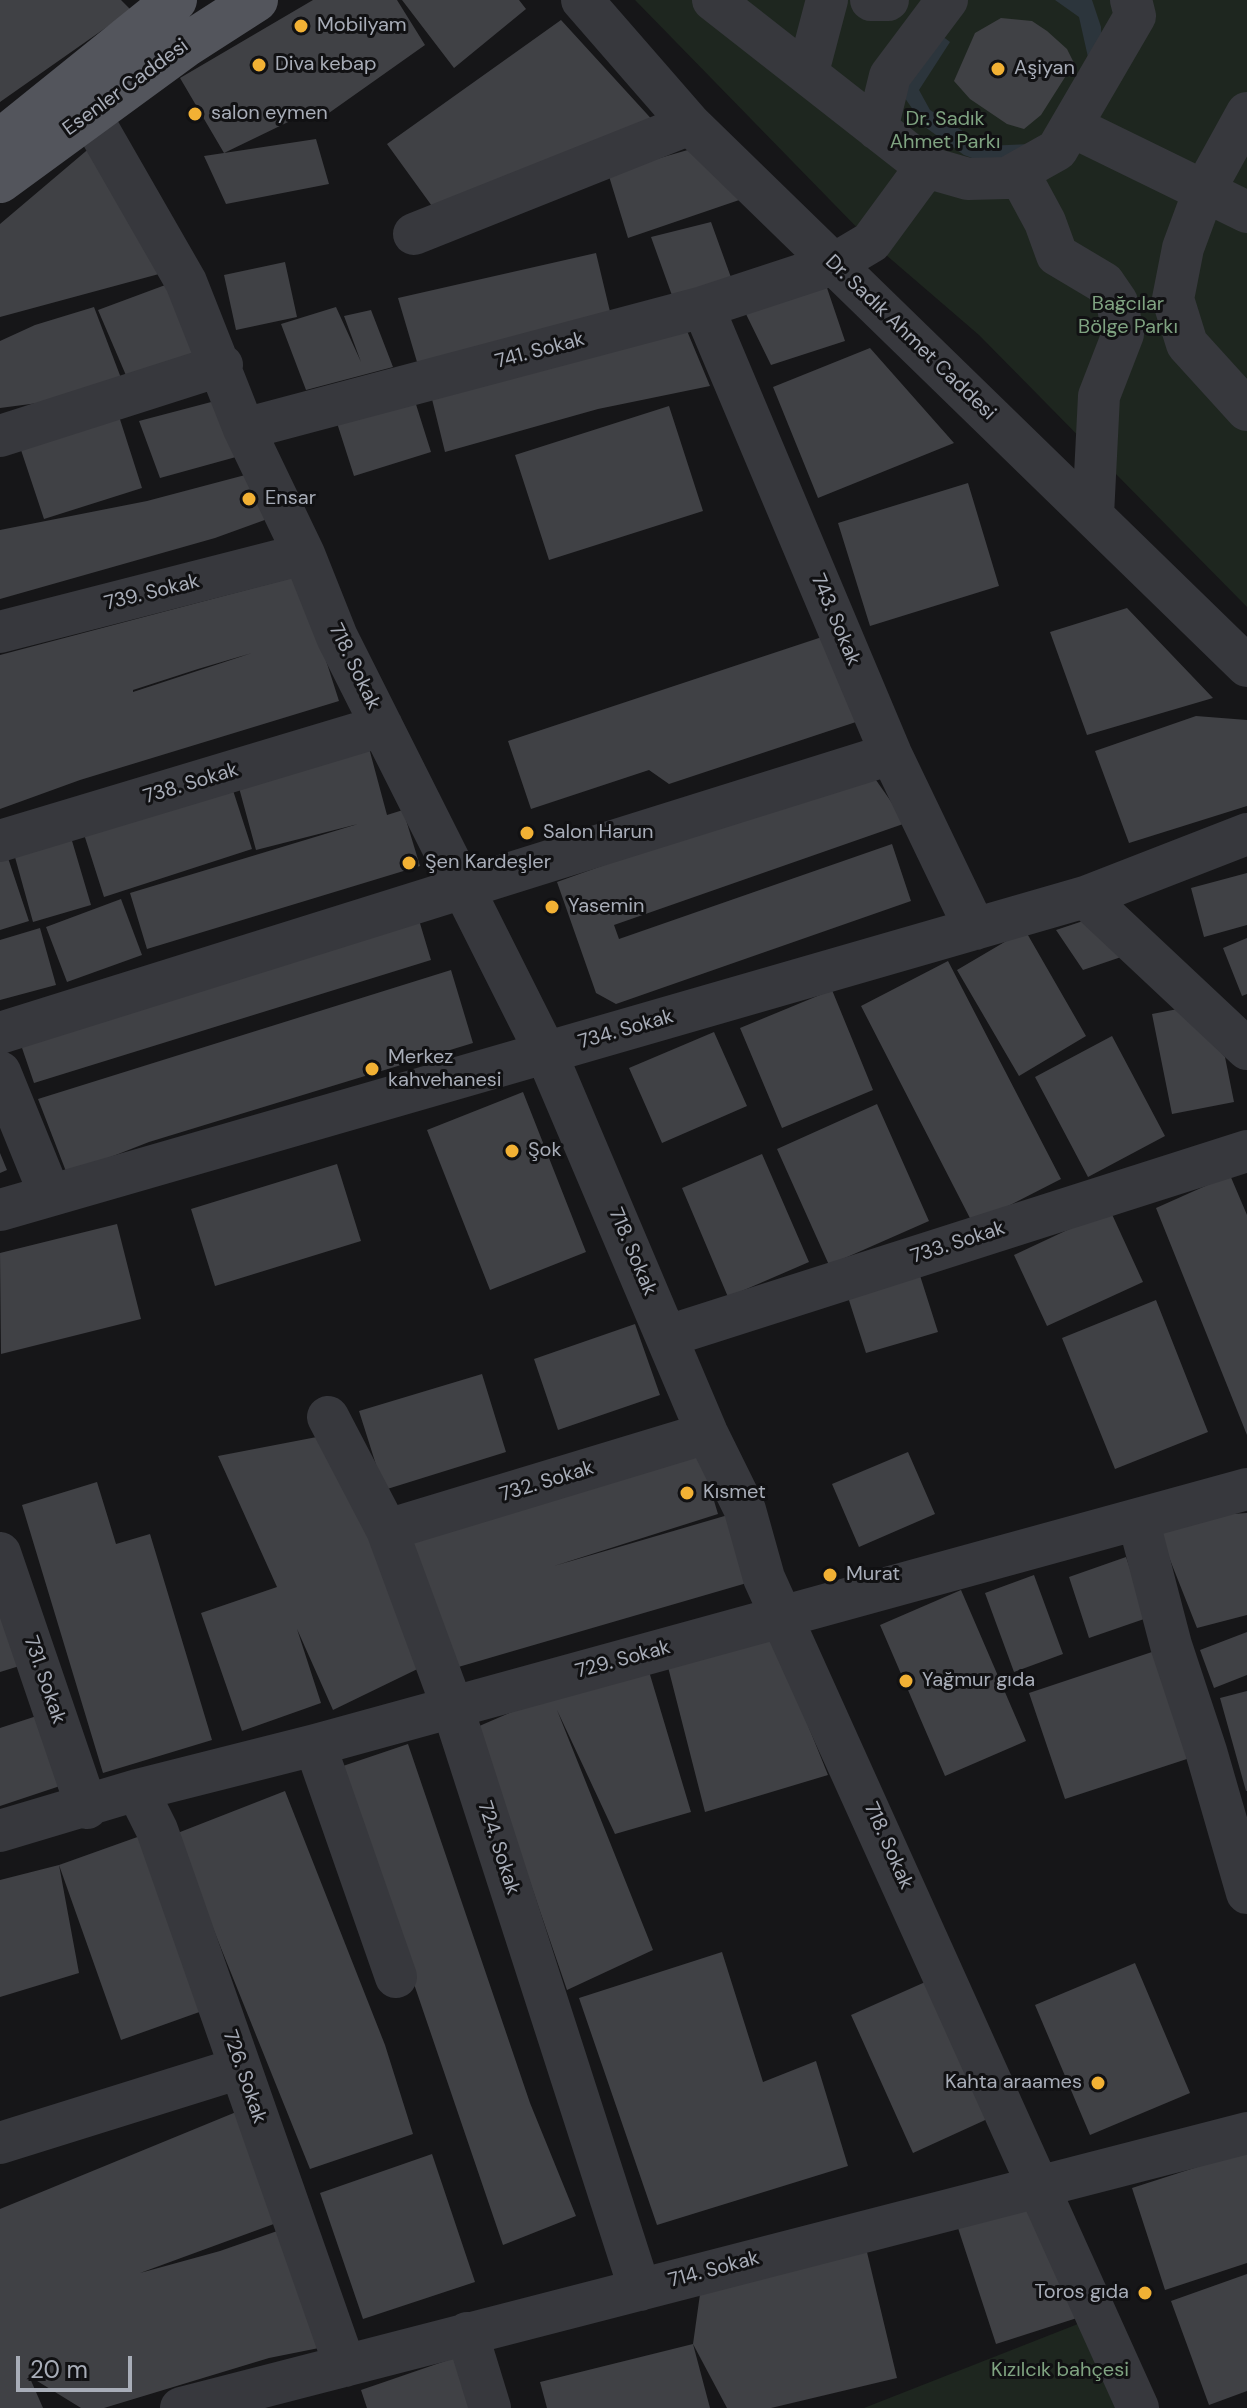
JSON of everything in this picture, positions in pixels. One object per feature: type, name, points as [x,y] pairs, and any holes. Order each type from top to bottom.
[{"type":"main road","name":"Esenler Caddesi","points":[[0,181],[89,113],[256,0]]},
{"type":"main road","name":"Esenler Caddesi","points":[[0,141],[157,4]]},
{"type":"street","name":"Dr. Sadık Ahmet Caddesi","points":[[582,0],[690,124],[1247,666]]},
{"type":"street","points":[[713,0],[926,167],[968,179],[1007,178],[1057,150],[1135,16],[1131,0]]},
{"type":"street","points":[[808,72],[827,0]]},
{"type":"street","points":[[871,0],[888,0]]},
{"type":"street","points":[[877,129],[890,76],[934,10]]},
{"type":"street","name":"718. Sokak","points":[[89,113],[186,282],[222,365],[244,429],[304,554],[337,637],[546,1053],[707,1433],[745,1510],[764,1578],[784,1616],[1041,2186],[1138,2408]]},
{"type":"street","points":[[1247,113],[1204,191],[1183,248],[1173,299],[1187,344],[1247,410]]},
{"type":"street","points":[[414,234],[690,124]]},
{"type":"street","points":[[1071,126],[1247,212]]},
{"type":"street","name":"741. Sokak","points":[[244,429],[703,307],[834,264],[871,242],[926,167]]},
{"type":"street","points":[[1018,172],[1045,222],[1057,255],[1104,283],[1117,302],[1123,334],[1099,396],[1093,515]]},
{"type":"street","name":"743. Sokak","points":[[703,307],[891,754],[975,929]]},
{"type":"street","points":[[0,436],[222,365]]},
{"type":"street","name":"739. Sokak","points":[[0,632],[304,554]]},
{"type":"street","name":"738. Sokak","points":[[0,841],[382,726]]},
{"type":"street","points":[[0,1033],[891,754]]},
{"type":"street","name":"734. Sokak","points":[[0,1210],[1085,897],[1247,834]]},
{"type":"street","points":[[1085,897],[1247,1049]]},
{"type":"street","points":[[0,1072],[50,1195]]},
{"type":"street","name":"733. Sokak","points":[[668,1336],[1247,1152]]},
{"type":"street","name":"724. Sokak","points":[[328,1417],[387,1530],[452,1706],[640,2290]]},
{"type":"street","name":"732. Sokak","points":[[387,1530],[707,1433]]},
{"type":"street","name":"729. Sokak","points":[[0,1831],[87,1808],[137,1790],[315,1745],[1247,1489]]},
{"type":"street","points":[[1138,1519],[1171,1645],[1247,1893]]},
{"type":"street","name":"731. Sokak","points":[[0,1553],[87,1808]]},
{"type":"street","points":[[315,1745],[396,1977]]},
{"type":"street","name":"726. Sokak","points":[[137,1790],[157,1830],[345,2366]]},
{"type":"street","points":[[0,2143],[240,2068]]},
{"type":"street","name":"714. Sokak","points":[[181,2408],[1247,2133]]},
{"type":"street","points":[[467,2333],[490,2408]]},
{"type":"green space","points":[[635,0],[1247,0],[1247,607],[979,335],[871,242]]},
{"type":"green space","name":"Kızılcık bahçesi","points":[[1083,2322],[1117,2408],[864,2408]]},
{"type":"shaded area","points":[[1055,0],[1092,0],[1101,27],[1102,54],[1092,75],[1079,17]]},
{"type":"shaded area","points":[[937,32],[950,42],[919,90],[930,110],[986,146],[1030,144],[1050,148],[985,163],[964,155],[925,127],[900,91]]},
{"type":"building","points":[[0,0],[121,0],[131,10],[0,102]]},
{"type":"building","points":[[313,0],[397,0],[425,45],[319,120],[315,109],[224,153],[180,78]]},
{"type":"building","points":[[402,0],[519,0],[526,9],[454,68]]},
{"type":"building","points":[[1001,18],[1032,21],[1067,49],[1074,63],[1041,115],[1024,129],[1007,124],[970,99],[954,81],[975,33]]},
{"type":"building","points":[[561,20],[657,125],[437,213],[387,144]]},
{"type":"building","points":[[316,139],[329,184],[226,204],[204,156]]},
{"type":"building","points":[[92,146],[159,274],[0,317],[0,224]]},
{"type":"building","points":[[698,147],[748,197],[628,238],[608,173]]},
{"type":"building","points":[[711,222],[733,283],[674,301],[651,237]]},
{"type":"building","points":[[596,253],[612,320],[417,362],[398,298]]},
{"type":"building","points":[[285,262],[297,317],[236,330],[224,275]]},
{"type":"building","points":[[825,282],[845,341],[771,365],[743,308]]},
{"type":"building","points":[[168,284],[201,355],[128,380],[98,310]]},
{"type":"building","points":[[94,307],[121,378],[61,400],[0,408],[0,341],[35,325]]},
{"type":"building","points":[[336,307],[361,362],[344,316],[371,310],[393,367],[306,390],[281,324]]},
{"type":"building","points":[[685,326],[710,386],[598,409],[445,452],[430,391]]},
{"type":"building","points":[[870,348],[954,443],[818,498],[773,387]]},
{"type":"building","points":[[414,398],[431,452],[354,476],[337,423]]},
{"type":"building","points":[[215,401],[236,457],[160,478],[139,421]]},
{"type":"building","points":[[669,406],[703,511],[549,560],[515,455]]},
{"type":"building","points":[[117,410],[142,488],[44,519],[18,441]]},
{"type":"building","points":[[264,470],[284,513],[215,538],[0,599],[0,530],[147,501]]},
{"type":"building","points":[[968,483],[999,586],[870,626],[838,523]]},
{"type":"building","points":[[299,576],[339,701],[80,780],[0,809],[0,655]],"holes":[[[252,653],[133,692],[133,690]]]},
{"type":"building","points":[[1127,608],[1213,698],[1087,735],[1050,632]]},
{"type":"building","points":[[831,634],[859,721],[669,784],[649,770],[531,809],[508,741]]},
{"type":"building","points":[[1196,716],[1247,720],[1247,806],[1129,843],[1095,751]]},
{"type":"building","points":[[369,748],[387,815],[403,810],[420,866],[147,949],[130,893],[358,824],[256,850],[238,784]]},
{"type":"building","points":[[869,770],[906,823],[614,925],[619,939],[892,844],[911,901],[616,1004],[596,993],[557,882]]},
{"type":"building","points":[[230,781],[252,849],[104,897],[82,828]]},
{"type":"building","points":[[70,834],[91,905],[33,922],[13,850]]},
{"type":"building","points":[[6,852],[29,921],[0,930],[0,854]]},
{"type":"building","points":[[1247,873],[1247,925],[1204,937],[1191,888]]},
{"type":"building","points":[[121,899],[142,955],[67,982],[46,927]]},
{"type":"building","points":[[1092,918],[1127,955],[1083,970],[1056,930]]},
{"type":"building","points":[[419,920],[431,960],[34,1083],[21,1045]]},
{"type":"building","points":[[40,928],[56,985],[0,1000],[0,940]]},
{"type":"building","points":[[1025,930],[1086,1036],[1019,1076],[957,970]]},
{"type":"building","points":[[1247,938],[1247,994],[1242,996],[1223,948]]},
{"type":"building","points":[[948,961],[1061,1179],[973,1224],[861,1006]]},
{"type":"building","points":[[451,970],[473,1043],[149,1142],[67,1174],[38,1099]]},
{"type":"building","points":[[832,990],[873,1090],[782,1128],[740,1028]]},
{"type":"building","points":[[1183,1008],[1225,1057],[1234,1102],[1172,1114],[1152,1014]]},
{"type":"building","points":[[714,1032],[747,1106],[662,1143],[629,1068]]},
{"type":"building","points":[[1112,1036],[1165,1136],[1088,1177],[1035,1077]]},
{"type":"building","points":[[523,1092],[586,1252],[490,1290],[427,1130]]},
{"type":"building","points":[[877,1104],[929,1221],[829,1265],[777,1149]]},
{"type":"building","points":[[0,1153],[7,1170],[0,1173]]},
{"type":"building","points":[[762,1154],[809,1262],[728,1297],[682,1188]]},
{"type":"building","points":[[337,1164],[361,1241],[215,1286],[191,1209]]},
{"type":"building","points":[[1230,1175],[1247,1215],[1247,1435],[1156,1208]]},
{"type":"building","points":[[1110,1210],[1143,1282],[1047,1326],[1014,1255]]},
{"type":"building","points":[[117,1224],[141,1319],[1,1354],[0,1253]]},
{"type":"building","points":[[916,1263],[938,1332],[866,1353],[846,1291]]},
{"type":"building","points":[[1156,1300],[1208,1432],[1115,1469],[1062,1338]]},
{"type":"building","points":[[635,1324],[660,1395],[558,1430],[534,1359]]},
{"type":"building","points":[[482,1374],[506,1452],[384,1490],[359,1411]]},
{"type":"building","points":[[322,1436],[408,1539],[699,1451],[718,1514],[554,1566],[745,1510],[764,1578],[448,1670],[434,1661],[333,1710],[297,1629],[321,1703],[242,1731],[201,1613],[277,1587],[218,1456]]},
{"type":"building","points":[[908,1452],[935,1514],[859,1547],[832,1484]]},
{"type":"building","points":[[97,1482],[116,1544],[150,1534],[212,1740],[103,1773],[22,1505]]},
{"type":"building","points":[[1247,1513],[1247,1615],[1197,1628],[1159,1532],[1217,1515]]},
{"type":"building","points":[[1126,1557],[1147,1618],[1089,1638],[1069,1577]]},
{"type":"building","points":[[1034,1575],[1063,1654],[1014,1672],[985,1593]]},
{"type":"building","points":[[0,1584],[26,1664],[0,1672]]},
{"type":"building","points":[[961,1590],[1026,1741],[945,1776],[880,1625]]},
{"type":"building","points":[[1247,1632],[1247,1675],[1214,1688],[1200,1650]]},
{"type":"building","points":[[772,1636],[828,1775],[705,1812],[668,1667]]},
{"type":"building","points":[[1158,1650],[1193,1757],[1065,1799],[1029,1693]]},
{"type":"building","points":[[648,1668],[691,1812],[615,1834],[557,1710],[653,1950],[567,1990],[477,1727],[551,1695]]},
{"type":"building","points":[[1247,1691],[1247,1791],[1246,1791],[1220,1698]]},
{"type":"building","points":[[55,1710],[78,1780],[0,1806],[0,1728]]},
{"type":"building","points":[[408,1744],[530,2103],[576,2216],[503,2245],[340,1767]]},
{"type":"building","points":[[285,1791],[385,2045],[413,2134],[310,2169],[175,1834]]},
{"type":"building","points":[[157,1830],[219,2005],[121,2040],[59,1865]]},
{"type":"building","points":[[59,1865],[79,1973],[0,1997],[0,1880]]},
{"type":"building","points":[[722,1952],[763,2082],[816,2061],[848,2166],[657,2225],[579,1998]]},
{"type":"building","points":[[1135,1963],[1190,2093],[1090,2135],[1035,2005]]},
{"type":"building","points":[[932,1979],[994,2116],[913,2153],[851,2015]]},
{"type":"building","points":[[241,2110],[282,2221],[140,2273],[220,2251],[283,2229],[329,2346],[269,2358],[104,2408],[81,2408],[29,2376],[43,2408],[0,2408],[0,2209]]},
{"type":"building","points":[[1247,2151],[1247,2263],[1165,2290],[1132,2188]]},
{"type":"building","points":[[432,2154],[475,2282],[363,2319],[320,2193]]},
{"type":"building","points":[[1038,2198],[1077,2318],[996,2344],[957,2225]]},
{"type":"building","points":[[866,2248],[897,2378],[771,2408],[727,2408],[693,2344],[701,2287]]},
{"type":"building","points":[[1247,2274],[1247,2391],[1209,2405],[1171,2301]]},
{"type":"building","points":[[693,2344],[710,2408],[547,2408],[540,2382]]},
{"type":"building","points":[[457,2357],[475,2408],[367,2408],[361,2390]]},
{"type":"place","name":"Mobilyam","points":[[301,26]]},
{"type":"place","name":"Diva kebap","points":[[259,65]]},
{"type":"place","name":"Aşiyan","points":[[998,69]]},
{"type":"place","name":"salon eymen","points":[[195,114]]},
{"type":"place","name":"Ensar","points":[[249,499]]},
{"type":"place","name":"Salon Harun","points":[[527,833]]},
{"type":"place","name":"Şen Kardeşler","points":[[409,863]]},
{"type":"place","name":"Yasemin","points":[[552,907]]},
{"type":"place","name":"Merkez kahvehanesi","points":[[372,1069]]},
{"type":"place","name":"Şok","points":[[512,1151]]},
{"type":"place","name":"Kısmet","points":[[687,1493]]},
{"type":"place","name":"Murat","points":[[830,1575]]},
{"type":"place","name":"Yağmur gıda","points":[[906,1681]]},
{"type":"place","name":"Kahta araames","points":[[1098,2083]]},
{"type":"place","name":"Toros gıda","points":[[1145,2293]]},
{"type":"park label","name":"Dr. Sadık Ahmet Parkı","points":[[945,132]]},
{"type":"park label","name":"Bağcılar Bölge Parkı","points":[[1128,316]]}]
